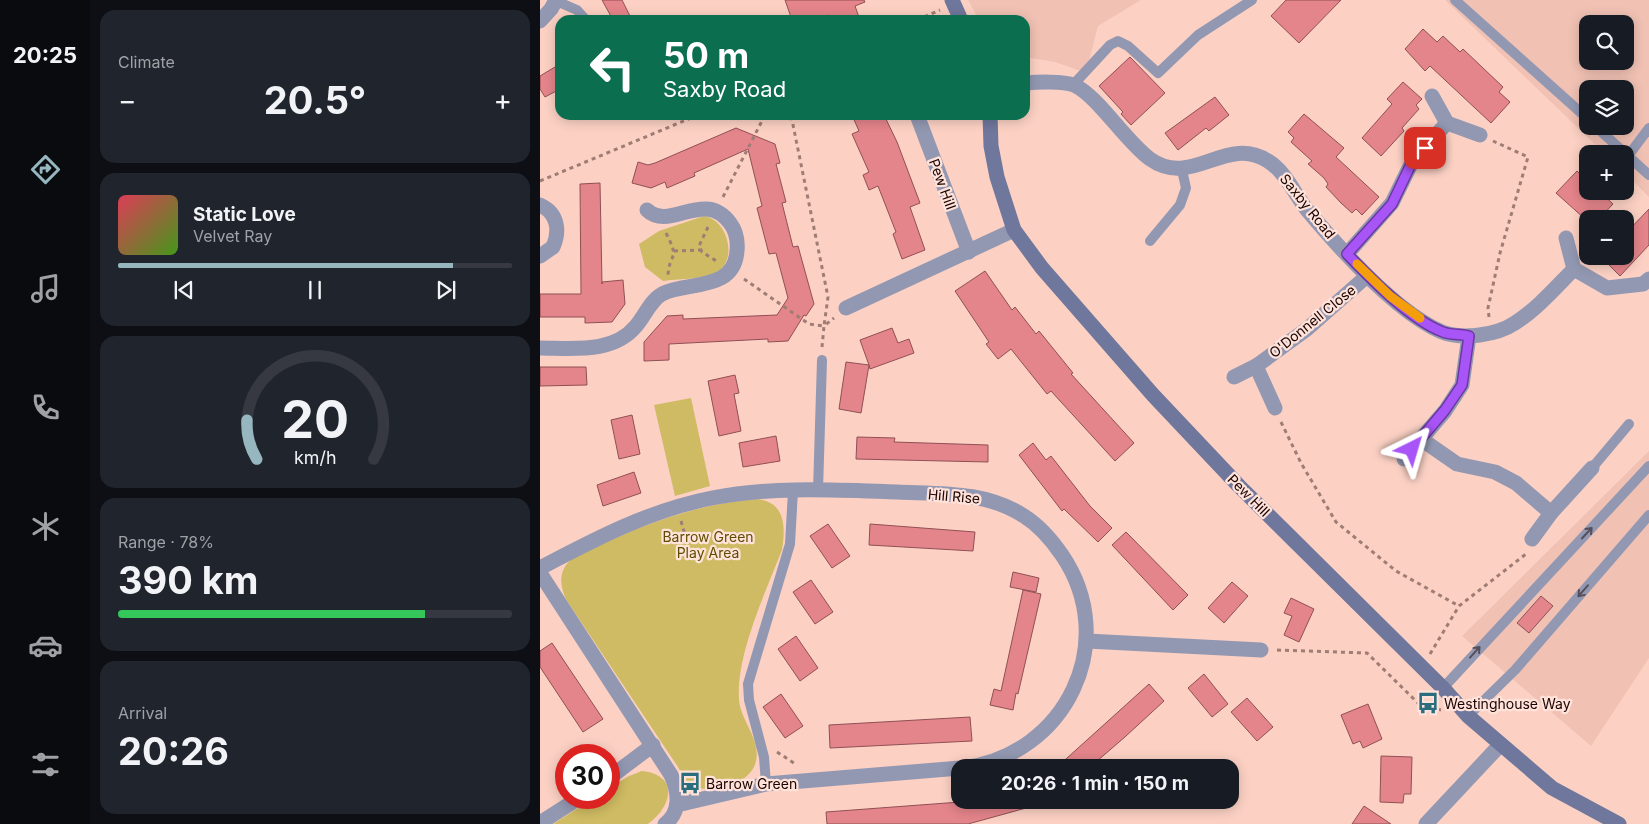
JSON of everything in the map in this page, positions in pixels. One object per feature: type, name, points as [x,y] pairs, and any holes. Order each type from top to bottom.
[{"type":"main road","points":[[953,2],[959,15]]},
{"type":"main road","name":"Pew Hill","points":[[990,120],[991,146],[997,177],[1014,230],[1055,283],[1153,395],[1239,486],[1443,688],[1468,716],[1552,788],[1619,824]]},
{"type":"street","points":[[540,21],[545,18],[556,0]]},
{"type":"street","points":[[1030,83],[1073,85],[1087,95],[1150,159],[1160,165],[1182,170]]},
{"type":"street","points":[[1432,96],[1447,123],[1480,135]]},
{"type":"street","name":"Pew Hill","points":[[919,120],[968,252]]},
{"type":"street","points":[[1347,254],[1392,204],[1413,160],[1447,123]]},
{"type":"street","name":"Saxby Road","points":[[1182,170],[1239,152],[1269,161],[1278,170],[1307,210],[1367,276],[1428,323],[1443,332],[1469,336],[1515,324],[1574,269]]},
{"type":"street","points":[[540,205],[553,215],[557,228],[552,247],[540,256]]},
{"type":"street","points":[[540,348],[588,348],[616,343],[630,333],[659,296],[670,291],[714,282],[731,270],[737,256],[737,240],[730,222],[716,211],[689,210],[662,217],[655,216],[647,210]]},
{"type":"street","points":[[846,308],[1014,230]]},
{"type":"street","points":[[1566,238],[1574,269],[1607,288],[1643,284],[1649,279]]},
{"type":"street","name":"O'Donnell Close","points":[[1234,377],[1256,366],[1307,329],[1367,276]]},
{"type":"street","points":[[1404,459],[1445,410],[1462,385],[1469,336]]},
{"type":"street","name":"O'Donnell Close","points":[[1256,366],[1275,408]]},
{"type":"street","points":[[1420,439],[1457,464],[1495,472],[1516,483],[1551,513]]},
{"type":"street","points":[[1532,539],[1551,513],[1592,468]]},
{"type":"street","points":[[540,568],[618,528],[683,506],[731,494],[793,491]]},
{"type":"street","name":"Hill Rise","points":[[793,491],[966,494],[993,500],[1024,516],[1048,535],[1073,572],[1084,607],[1087,641],[1083,663],[1074,685],[1059,711],[1040,734],[1030,743],[1000,759]]},
{"type":"street","points":[[540,573],[653,745],[674,781],[677,805],[674,814],[665,824]]},
{"type":"street","points":[[1087,641],[1261,650]]},
{"type":"street","points":[[620,770],[653,745]]},
{"type":"street","points":[[1426,824],[1500,745]]},
{"type":"street","name":"Hill Rise","points":[[677,805],[766,784],[951,769]]},
{"type":"street","points":[[540,823],[562,809]]},
{"type":"lane","points":[[556,0],[577,10],[582,15]]},
{"type":"lane","points":[[1073,85],[1110,45],[1118,41],[1128,46],[1158,73],[1198,35],[1252,0]]},
{"type":"lane","points":[[1455,0],[1579,111]]},
{"type":"lane","points":[[1634,148],[1649,128]]},
{"type":"lane","points":[[1605,135],[1616,145]]},
{"type":"lane","points":[[1634,161],[1649,175]]},
{"type":"lane","points":[[1150,241],[1180,204],[1186,188],[1182,170]]},
{"type":"lane","points":[[818,490],[822,360]]},
{"type":"lane","points":[[1592,468],[1629,424]]},
{"type":"lane","points":[[1443,688],[1649,466]]},
{"type":"lane","points":[[766,784],[760,741],[749,700],[748,684],[790,544],[793,491]]},
{"type":"lane","points":[[1468,716],[1514,670],[1649,514]]},
{"type":"path","points":[[927,15],[953,2]]},
{"type":"path","points":[[540,181],[686,120]]},
{"type":"path","points":[[700,250],[701,239],[762,120]]},
{"type":"path","points":[[792,120],[828,297],[822,360]]},
{"type":"path","points":[[1480,135],[1528,157],[1500,253],[1488,308],[1490,332]]},
{"type":"path","points":[[662,217],[674,251],[668,272],[670,291]]},
{"type":"path","points":[[674,251],[700,250],[809,324],[824,326],[846,308]]},
{"type":"path","points":[[1275,408],[1301,463],[1336,522],[1396,571],[1459,606]]},
{"type":"path","points":[[1422,668],[1459,606],[1533,549],[1532,539]]},
{"type":"path","points":[[1261,650],[1366,652],[1420,706],[1468,716]]},
{"type":"path","points":[[760,741],[820,780]]},
{"type":"shaded area","points":[[968,0],[1141,0],[1098,26],[1086,73],[1055,62],[1030,58],[1030,15],[976,15]]},
{"type":"shaded area","points":[[1445,0],[1649,0],[1649,197],[1634,182],[1634,145],[1596,145],[1585,135],[1634,135],[1634,80],[1579,80],[1579,129]]},
{"type":"shaded area","points":[[1649,451],[1649,658],[1591,746],[1462,636]]},
{"type":"green space","points":[[704,216],[713,219],[725,233],[728,242],[728,252],[722,269],[709,276],[663,281],[645,267],[639,244],[659,231]]},
{"type":"green space","points":[[691,398],[710,486],[675,496],[654,405]]},
{"type":"green space","name":"Barrow Green","points":[[757,499],[766,501],[778,510],[782,517],[784,532],[782,550],[747,643],[739,682],[740,707],[754,741],[757,758],[754,767],[742,780],[733,785],[704,789],[687,784],[678,767],[567,601],[562,590],[562,572],[573,558],[640,528],[709,506]]},
{"type":"green space","points":[[642,771],[654,774],[667,785],[667,801],[663,809],[648,824],[553,824],[577,809],[620,809],[620,781]]},
{"type":"building","points":[[602,0],[622,0],[630,15],[610,15]]},
{"type":"building","points":[[785,0],[864,0],[865,2],[855,6],[858,15],[790,15]]},
{"type":"building","points":[[1286,0],[1341,0],[1299,43],[1271,16]]},
{"type":"building","points":[[1423,29],[1437,42],[1443,36],[1460,52],[1463,49],[1503,87],[1499,92],[1510,102],[1491,123],[1430,66],[1425,71],[1405,49]]},
{"type":"building","points":[[1130,57],[1165,93],[1131,125],[1121,114],[1123,112],[1099,86]]},
{"type":"building","points":[[555,67],[555,92],[545,97],[540,89],[540,76]]},
{"type":"building","points":[[1403,82],[1422,99],[1416,105],[1419,109],[1402,128],[1404,131],[1381,156],[1362,138],[1392,104],[1387,99]]},
{"type":"building","points":[[1215,97],[1229,115],[1209,131],[1206,128],[1178,150],[1165,133]]},
{"type":"building","points":[[1304,114],[1344,148],[1336,157],[1379,197],[1362,215],[1356,209],[1352,213],[1341,203],[1326,187],[1328,184],[1324,178],[1308,164],[1312,161],[1291,142],[1294,138],[1288,132]]},
{"type":"building","points":[[854,120],[886,120],[897,142],[920,203],[910,207],[925,250],[902,259],[893,234],[896,232],[878,186],[869,190],[863,175],[869,172],[852,134],[859,131]]},
{"type":"building","points":[[736,128],[775,144],[780,163],[776,164],[786,202],[782,203],[793,247],[798,246],[814,304],[806,316],[804,315],[788,341],[768,342],[768,339],[669,344],[669,360],[644,361],[644,342],[667,316],[683,315],[683,319],[777,315],[788,298],[776,253],[769,254],[757,208],[762,206],[748,149],[694,173],[695,176],[667,188],[665,182],[651,188],[632,183],[638,162],[648,165],[655,163]]},
{"type":"building","points":[[1577,171],[1579,173],[1579,200],[1609,200],[1613,204],[1607,210],[1579,210],[1579,214],[1556,193]]},
{"type":"building","points":[[600,183],[602,284],[602,282],[623,280],[625,304],[612,322],[585,323],[585,317],[540,317],[540,294],[581,294],[580,184]]},
{"type":"building","points":[[1649,209],[1649,245],[1634,261],[1634,225]]},
{"type":"building","points":[[1609,265],[1630,265],[1620,276]]},
{"type":"building","points":[[985,271],[1012,310],[1015,307],[1036,334],[1039,331],[1073,373],[1071,374],[1134,443],[1115,461],[1051,391],[1047,394],[1011,349],[998,359],[986,344],[989,342],[955,291]]},
{"type":"building","points":[[892,328],[898,343],[909,339],[914,353],[870,369],[860,340]]},
{"type":"building","points":[[846,362],[869,365],[861,413],[839,409]]},
{"type":"building","points":[[540,367],[586,367],[587,385],[540,386]]},
{"type":"building","points":[[735,375],[739,393],[734,394],[741,431],[719,436],[708,381]]},
{"type":"building","points":[[632,415],[640,454],[619,459],[611,420]]},
{"type":"building","points":[[776,436],[780,461],[743,467],[739,443]]},
{"type":"building","points":[[857,437],[895,438],[894,442],[988,445],[988,462],[856,459]]},
{"type":"building","points":[[1033,443],[1046,460],[1051,456],[1090,506],[1112,528],[1098,542],[1064,509],[1062,511],[1019,455]]},
{"type":"building","points":[[634,472],[641,493],[603,506],[597,485]]},
{"type":"building","points":[[828,524],[850,556],[832,568],[810,536]]},
{"type":"building","points":[[870,524],[975,532],[973,551],[869,545]]},
{"type":"building","points":[[1126,532],[1188,595],[1173,610],[1112,545]]},
{"type":"building","points":[[1013,572],[1039,578],[1036,592],[1010,587]]},
{"type":"building","points":[[811,580],[833,612],[815,624],[793,592]]},
{"type":"building","points":[[1232,582],[1248,596],[1224,623],[1208,608]]},
{"type":"building","points":[[1023,590],[1041,594],[1013,710],[990,705],[994,689],[1001,691]]},
{"type":"building","points":[[1541,596],[1553,606],[1529,633],[1517,623]]},
{"type":"building","points":[[1291,598],[1314,609],[1299,642],[1284,635],[1292,616],[1284,613]]},
{"type":"building","points":[[796,636],[818,668],[800,681],[778,649]]},
{"type":"building","points":[[552,643],[603,719],[583,732],[540,667],[540,651]]},
{"type":"building","points":[[1204,674],[1228,704],[1212,717],[1188,688]]},
{"type":"building","points":[[1149,684],[1164,701],[1099,759],[1066,759]]},
{"type":"building","points":[[781,694],[803,726],[785,738],[763,707]]},
{"type":"building","points":[[1247,698],[1273,727],[1257,741],[1231,712]]},
{"type":"building","points":[[1368,704],[1382,739],[1363,748],[1360,741],[1353,744],[1341,715]]},
{"type":"building","points":[[970,717],[972,741],[830,748],[829,725]]},
{"type":"building","points":[[1381,756],[1412,757],[1411,794],[1404,794],[1403,803],[1380,802]]},
{"type":"building","points":[[951,803],[951,809],[1022,809],[968,824],[827,824],[826,812]]},
{"type":"building","points":[[1364,806],[1391,824],[1352,824]]},
{"type":"slow traffic","points":[[1357,264],[1367,276],[1390,296],[1420,318]]},
{"type":"place","name":"Westinghouse Way","points":[[1428,703]]},
{"type":"place","name":"Barrow Green","points":[[690,783]]},
{"type":"route","points":[[1412,449],[1445,410],[1462,385],[1469,336],[1443,332],[1420,319],[1367,276],[1347,254],[1392,204],[1413,160],[1425,148]]},
{"type":"park label","name":"Barrow Green Play Area","points":[[708,544]]}]
